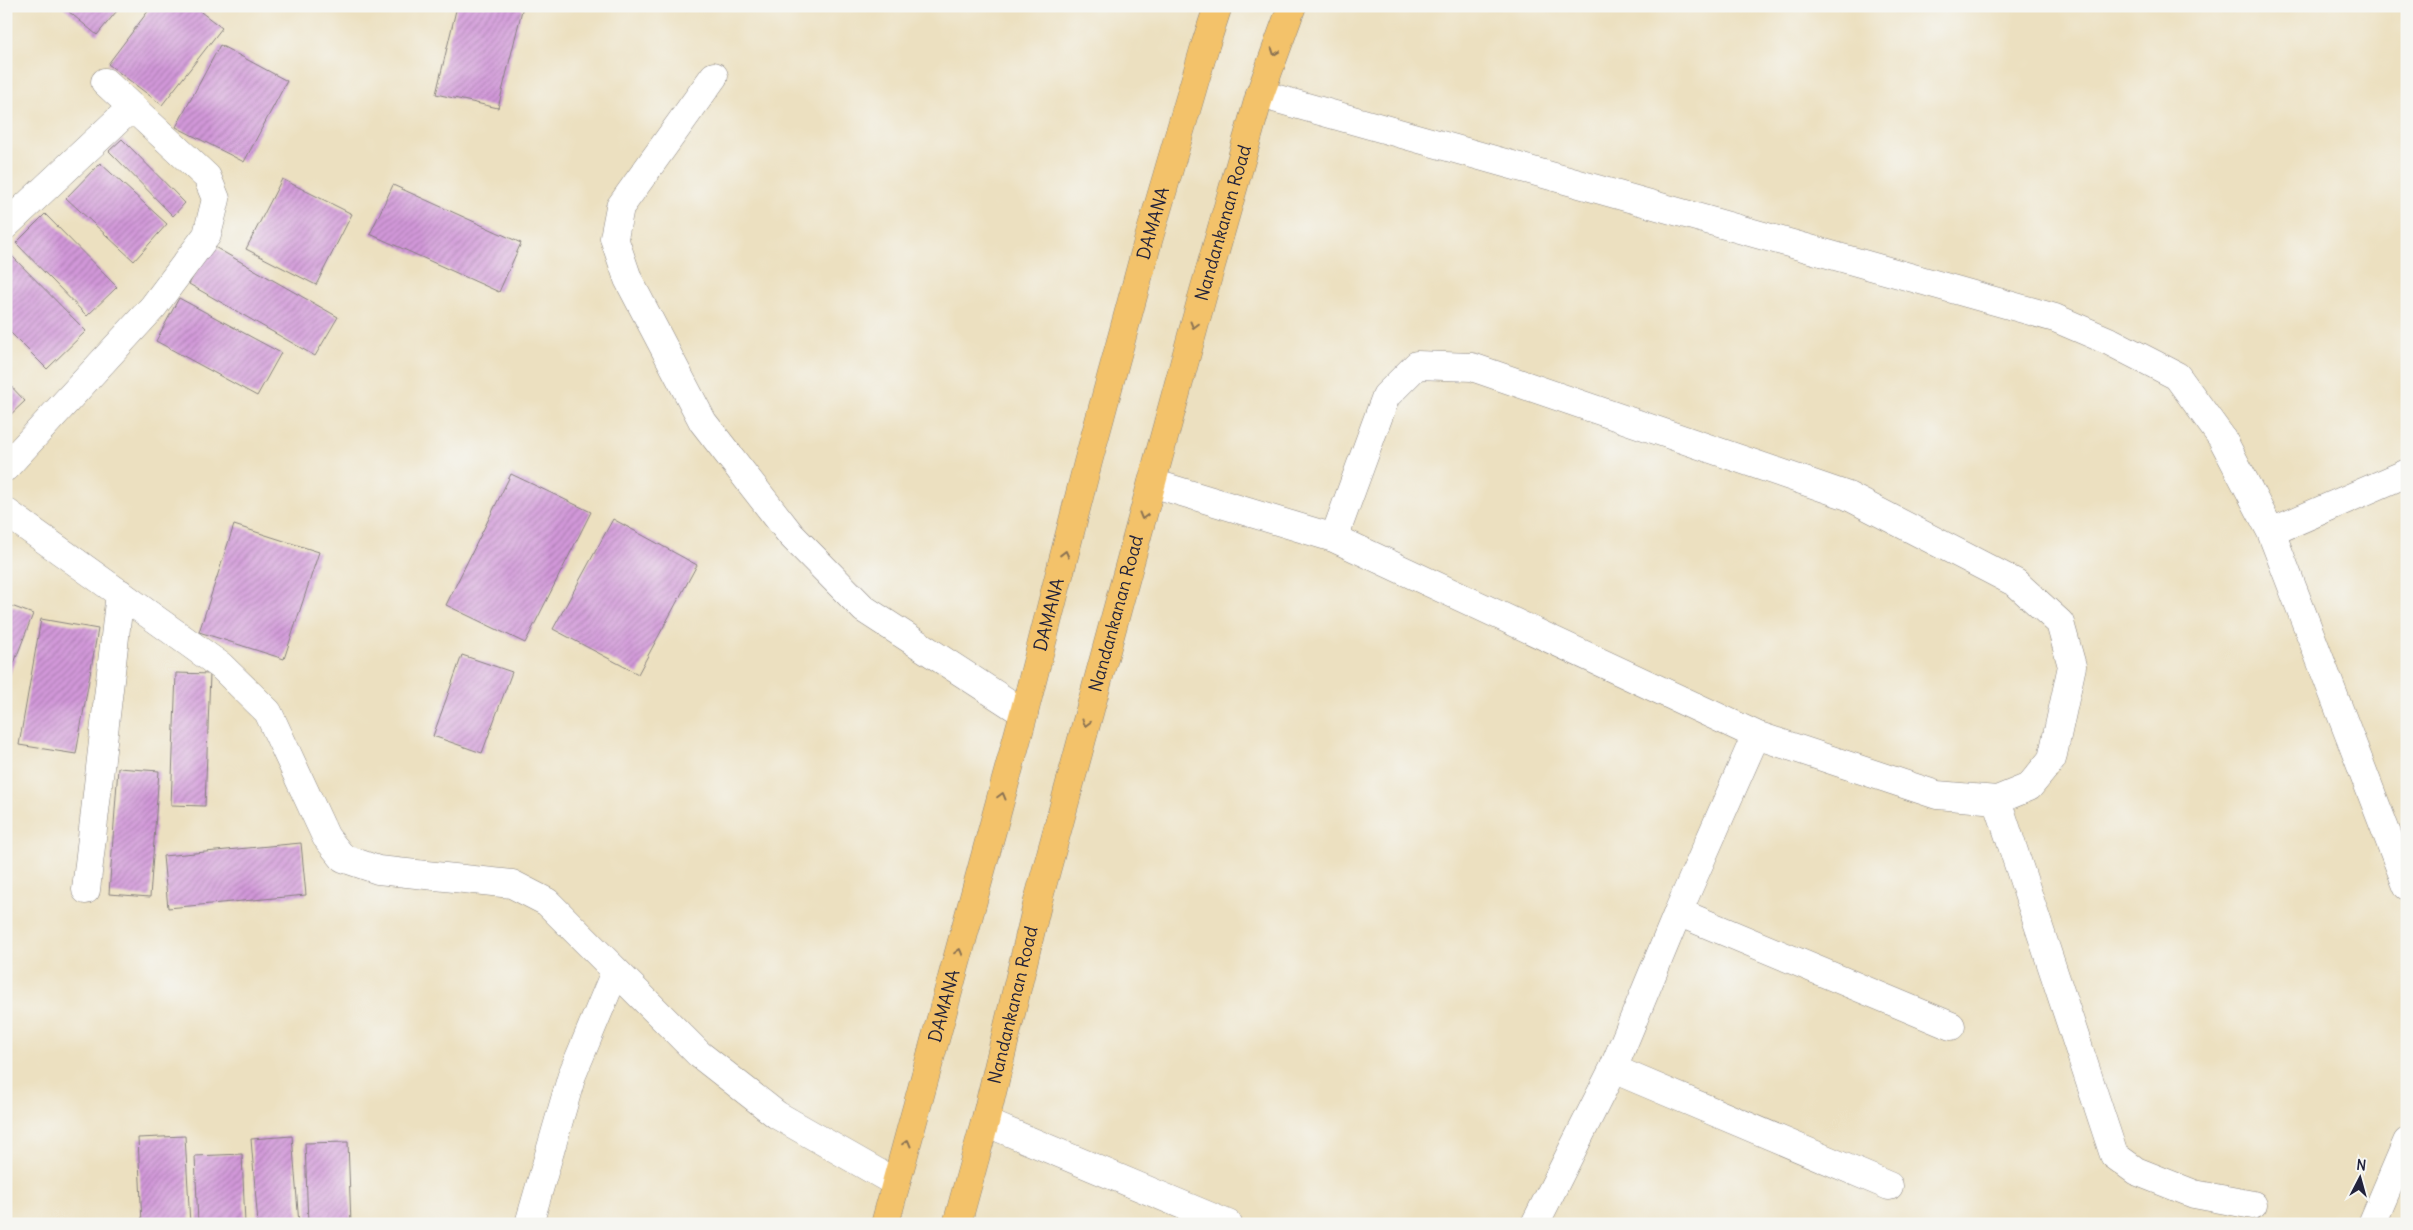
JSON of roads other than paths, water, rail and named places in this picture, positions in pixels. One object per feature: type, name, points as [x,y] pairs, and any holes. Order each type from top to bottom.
[{"type":"main road","name":"DAMANA","points":[[885,1224],[1024,713],[1088,462],[1148,241],[1218,6]]},
{"type":"main road","name":"Nandankanan Road","points":[[957,1224],[985,1122],[1038,901],[1203,294],[1260,94],[1292,6]]},
{"type":"street","points":[[714,76],[620,207],[614,238],[628,279],[703,422],[790,535],[864,609],[1024,713]]},
{"type":"street","points":[[6,467],[153,307],[206,235],[216,199],[207,177],[105,82]]},
{"type":"street","points":[[1260,94],[2055,318],[2112,342],[2177,376],[2222,438],[2271,532],[2407,886]]},
{"type":"street","points":[[6,225],[132,107]]},
{"type":"street","points":[[1152,483],[1334,538],[1756,736],[1937,795],[1998,800],[2029,788],[2052,759],[2072,666],[2060,623],[2016,583],[1848,496],[1472,367],[1417,365],[1386,396],[1334,538]]},
{"type":"street","points":[[2271,532],[2407,474]]},
{"type":"street","points":[[6,512],[221,666],[268,712],[326,837],[343,858],[378,870],[512,884],[547,902],[699,1054],[777,1115],[896,1184]]},
{"type":"street","points":[[86,890],[120,593]]},
{"type":"street","points":[[1535,1224],[1613,1069],[1678,912],[1756,736]]},
{"type":"street","points":[[1998,800],[2114,1155],[2136,1172],[2194,1194],[2253,1205]]},
{"type":"street","points":[[1678,912],[1951,1026]]},
{"type":"street","points":[[529,1224],[572,1075],[615,972]]},
{"type":"street","points":[[1613,1069],[1889,1186]]},
{"type":"street","points":[[985,1122],[1228,1224]]},
{"type":"street","points":[[2372,1224],[2407,1142]]}]
